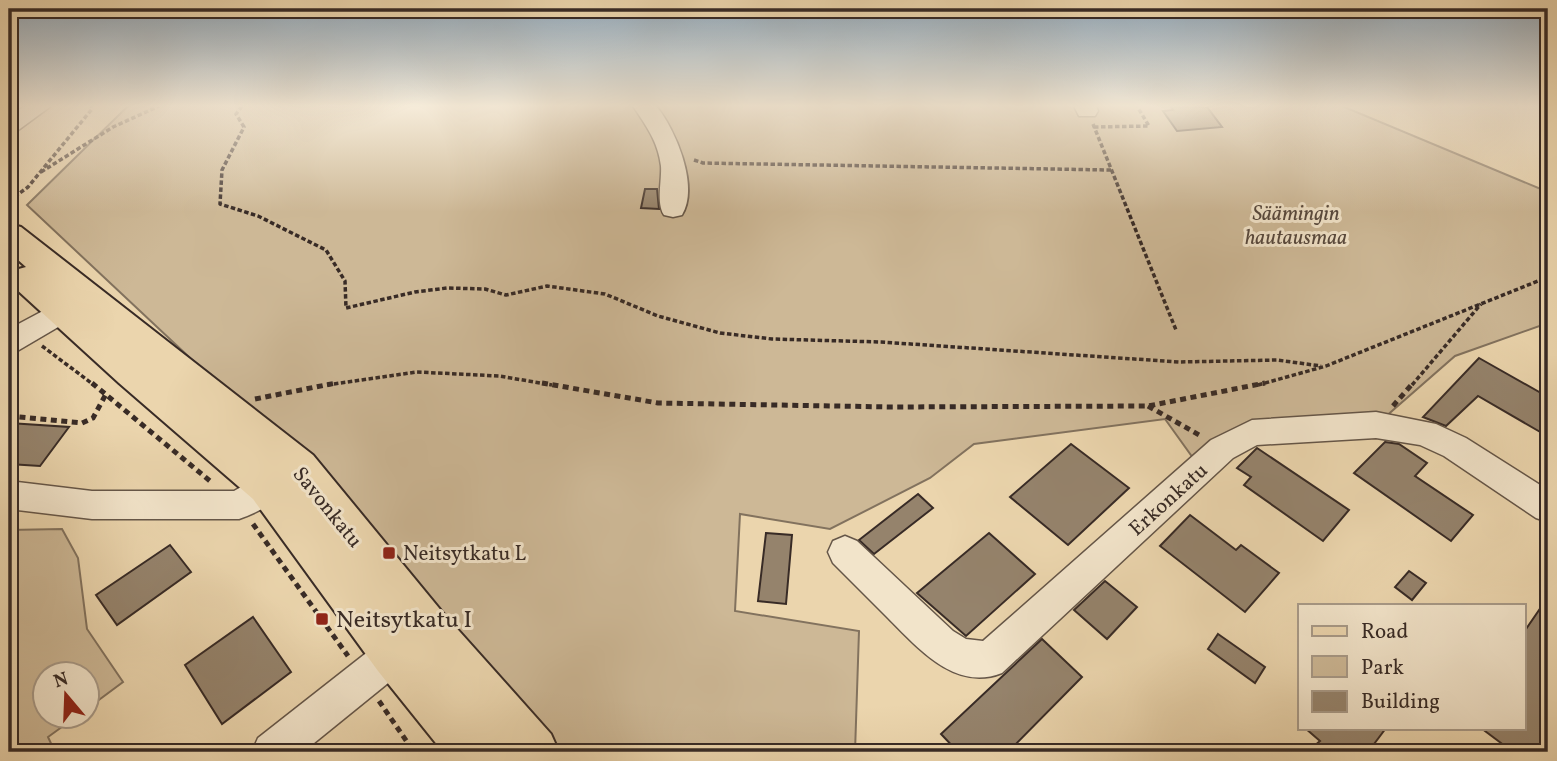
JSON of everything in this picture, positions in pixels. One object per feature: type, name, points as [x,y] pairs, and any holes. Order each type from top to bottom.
[{"type":"main road","points":[[9,235],[76,304]]},
{"type":"main road","points":[[9,263],[76,304]]},
{"type":"main road","name":"Savonkatu","points":[[76,304],[283,477],[410,641],[475,752]]},
{"type":"main road","name":"Savonkatu","points":[[410,641],[533,752]]},
{"type":"street","points":[[667,142],[675,173],[673,209]]},
{"type":"street","points":[[9,342],[76,304]]},
{"type":"street","name":"Erkonkatu","points":[[845,552],[940,643],[961,657],[989,660],[1223,449],[1252,433],[1376,425],[1424,433],[1455,447],[1548,508]]},
{"type":"street","points":[[9,495],[92,505],[239,505],[283,477]]},
{"type":"street","points":[[272,752],[410,641]]},
{"type":"path","points":[[9,201],[28,187],[66,142]]},
{"type":"path","points":[[41,172],[90,142]]},
{"type":"path","points":[[240,142],[218,177],[220,204],[258,216],[277,228],[326,250],[345,281],[346,308],[415,292],[447,288],[485,289],[506,295],[547,286],[605,294],[658,316],[720,333],[772,339],[881,342],[1179,362],[1277,360],[1326,366]]},
{"type":"path","points":[[1100,142],[1176,330]]},
{"type":"path","points":[[670,151],[703,163],[1111,170]]},
{"type":"path","points":[[251,400],[358,379],[417,372],[499,376],[658,403],[892,407],[1148,406],[1248,388],[1326,366],[1548,277]]},
{"type":"path","points":[[1376,425],[1483,302]]},
{"type":"path","points":[[9,416],[82,423],[93,418],[104,395]]},
{"type":"path","points":[[1148,406],[1223,449]]},
{"type":"green space","name":"Säämingin hautausmaa","points":[[92,142],[1427,142],[1548,192],[1548,323],[1455,356],[1376,425],[1252,433],[1201,469],[1165,419],[974,444],[930,478],[830,529],[740,514],[735,611],[859,631],[855,752],[562,752],[237,402],[27,205]]},
{"type":"green space","points":[[62,529],[78,558],[87,629],[123,682],[102,698],[102,660],[32,660],[32,730],[58,730],[48,737],[55,752],[9,752],[9,530]]},
{"type":"building","points":[[645,189],[657,189],[659,209],[641,208]]},
{"type":"building","points":[[1479,358],[1548,397],[1548,424],[1542,433],[1478,396],[1446,426],[1423,417]]},
{"type":"building","points":[[9,423],[69,427],[40,466],[9,464]]},
{"type":"building","points":[[1385,442],[1399,444],[1427,463],[1415,476],[1473,515],[1451,541],[1354,473]]},
{"type":"building","points":[[1071,444],[1129,488],[1068,545],[1010,497]]},
{"type":"building","points":[[1257,448],[1349,510],[1323,541],[1244,485],[1251,477],[1237,468]]},
{"type":"building","points":[[918,494],[933,508],[874,554],[859,540]]},
{"type":"building","points":[[1190,515],[1236,550],[1241,545],[1279,573],[1245,612],[1160,546]]},
{"type":"building","points":[[766,533],[792,535],[786,604],[758,601]]},
{"type":"building","points":[[989,533],[1035,574],[966,636],[917,593]]},
{"type":"building","points":[[170,545],[191,572],[117,625],[96,595]]},
{"type":"building","points":[[1409,571],[1426,583],[1412,600],[1395,587]]},
{"type":"building","points":[[1105,581],[1137,607],[1107,639],[1074,610]]},
{"type":"building","points":[[1548,597],[1548,752],[1513,752],[1484,730],[1526,730],[1526,629]]},
{"type":"building","points":[[253,617],[291,672],[222,724],[185,665]]},
{"type":"building","points":[[1218,634],[1265,667],[1255,683],[1208,649]]},
{"type":"building","points":[[1042,639],[1082,677],[1008,752],[958,752],[941,734]]},
{"type":"building","points":[[1307,730],[1384,730],[1368,752],[1307,752],[1320,741]]},
{"type":"place","name":"Neitsytkatu L","points":[[389,553]]},
{"type":"place","name":"Neitsytkatu I","points":[[322,619]]}]
